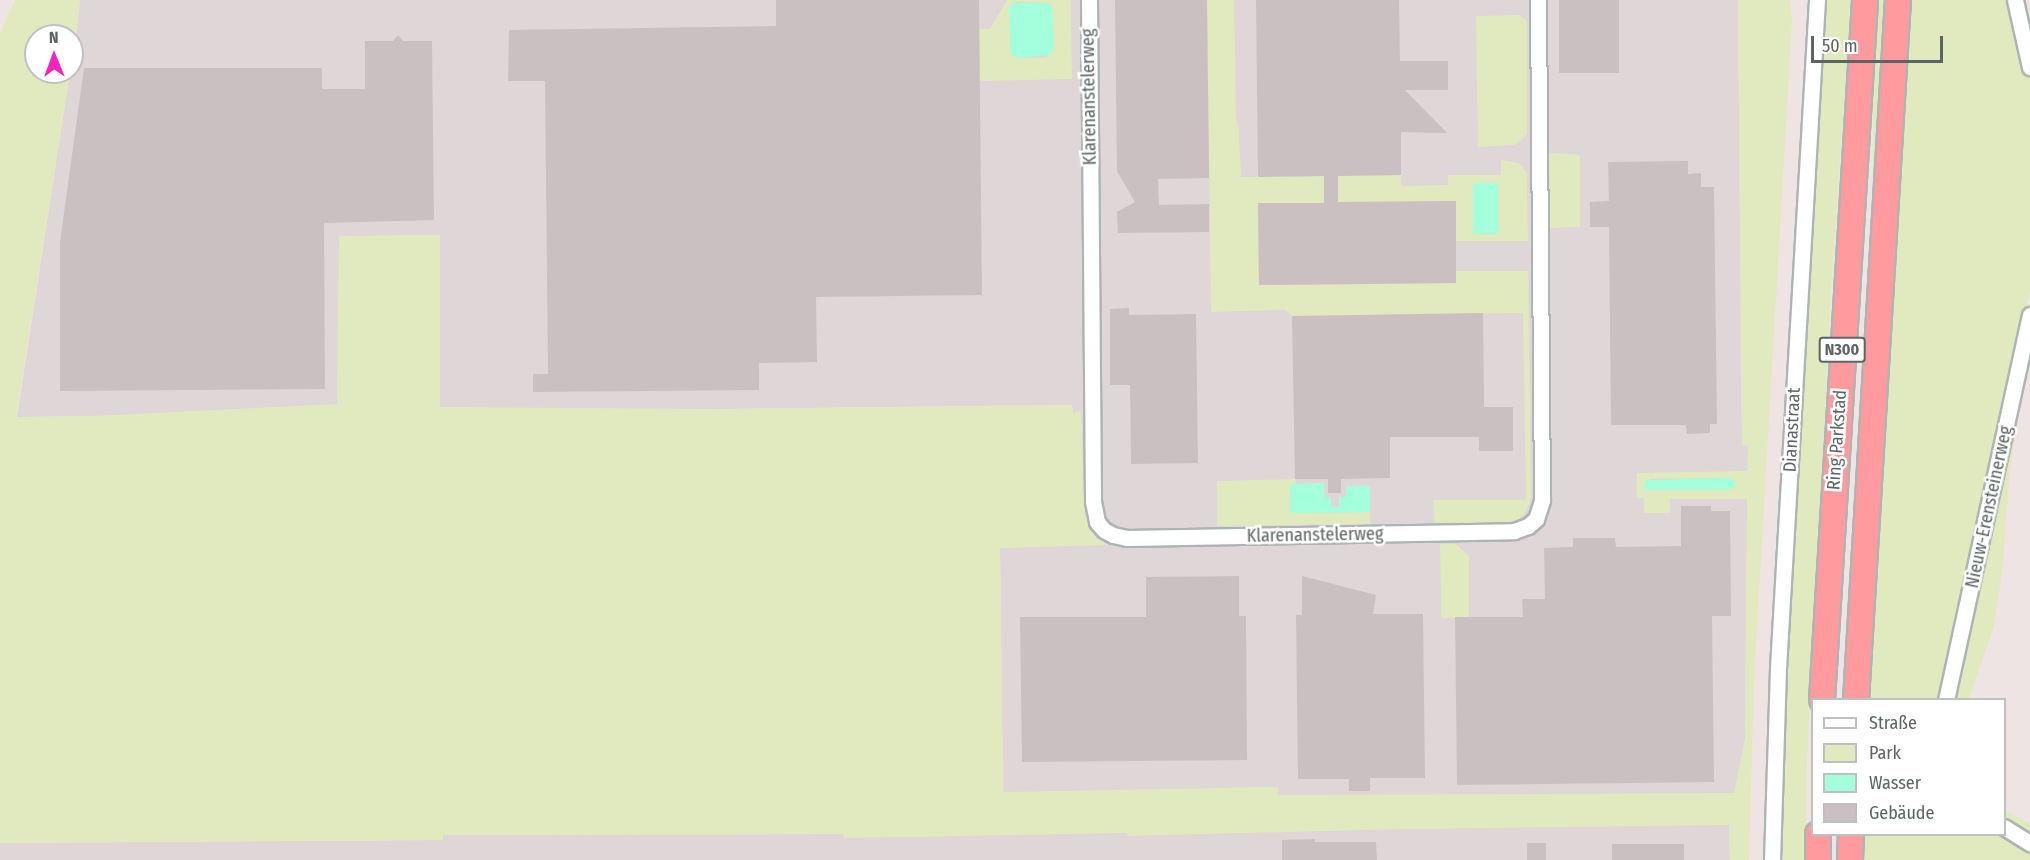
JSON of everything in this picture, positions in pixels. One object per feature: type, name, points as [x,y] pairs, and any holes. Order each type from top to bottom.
[{"type":"highway","name":"Ring Parkstad","points":[[1822,698],[1865,0]]},
{"type":"highway","name":"Ring Parkstad","points":[[1856,698],[1898,0]]},
{"type":"highway","points":[[1818,836],[1818,860]]},
{"type":"highway","points":[[1850,860],[1851,836]]},
{"type":"street","name":"Klarenanstelerweg","points":[[1089,0],[1093,501],[1097,522],[1104,530],[1127,538],[1514,531],[1528,526],[1536,519],[1542,500],[1538,0]]},
{"type":"street","name":"Dianastraat","points":[[1772,860],[1779,656],[1817,0]]},
{"type":"street","points":[[2015,0],[2030,67]]},
{"type":"street","name":"Nieuw-Erensteinerweg","points":[[1946,698],[2030,315]]},
{"type":"street","points":[[2006,828],[2030,843]]},
{"type":"shaded area","points":[[80,0],[1738,0],[1742,444],[1748,445],[1745,739],[1729,825],[1730,860],[0,860],[0,843],[442,840],[442,835],[844,834],[844,838],[1003,792],[1000,548],[1111,544],[1093,531],[1084,514],[1081,416],[1073,413],[1072,405],[17,417],[68,84],[84,84],[84,24],[77,24]]},
{"type":"green space","points":[[15,0],[80,0],[77,24],[24,24],[24,84],[68,84],[16,417],[93,416],[337,404],[339,236],[440,235],[440,407],[725,409],[1072,405],[1073,413],[1080,411],[1081,416],[1084,514],[1098,537],[1113,545],[1000,548],[1003,792],[1278,787],[1278,795],[1734,793],[1745,739],[1747,499],[1670,499],[1670,513],[1644,513],[1644,498],[1637,498],[1637,473],[1748,471],[1748,446],[1742,445],[1738,0],[1790,0],[1792,20],[1754,679],[1749,860],[1730,860],[1729,825],[1404,829],[1128,836],[1126,833],[844,838],[843,834],[443,835],[443,840],[0,843],[0,33]],"holes":[[[1728,478],[1732,479],[1731,489],[1646,490],[1650,479]]]},
{"type":"green space","points":[[1007,0],[1071,0],[1072,79],[980,81],[979,29],[990,29]],"holes":[[[1016,2],[1047,3],[1047,57],[1018,58],[1011,54],[1009,9]]]},
{"type":"green space","points":[[1207,0],[1234,0],[1236,117],[1239,130],[1241,177],[1324,176],[1324,203],[1258,204],[1259,285],[1456,283],[1456,271],[1528,271],[1531,498],[1526,512],[1519,519],[1508,522],[1435,523],[1433,500],[1524,500],[1526,497],[1523,313],[1292,316],[1286,310],[1211,312]]},
{"type":"green space","points":[[1826,0],[1851,0],[1831,290],[1807,762],[1806,860],[1781,860],[1792,569]]},
{"type":"green space","points":[[1873,0],[1888,0],[1888,698],[1873,698]]},
{"type":"green space","points":[[1910,0],[2011,0],[2030,81],[2030,292],[1940,698],[1868,698]]},
{"type":"green space","points":[[1520,15],[1527,21],[1527,133],[1514,145],[1478,147],[1476,16]]},
{"type":"green space","points":[[1549,153],[1580,156],[1580,227],[1550,228]]},
{"type":"green space","points":[[1501,160],[1519,163],[1527,173],[1528,241],[1456,241],[1455,201],[1338,202],[1338,176],[1401,175],[1401,186],[1448,185],[1448,175],[1501,175]]},
{"type":"green space","points":[[2030,341],[2010,470],[2002,572],[1994,626],[1969,698],[1951,698]]},
{"type":"green space","points":[[1295,479],[1296,484],[1290,484],[1290,513],[1370,512],[1370,524],[1217,526],[1217,481]]},
{"type":"green space","points":[[1440,544],[1456,544],[1469,556],[1469,618],[1441,618]]},
{"type":"green space","points":[[2006,810],[2030,825],[2030,837],[2006,822]]},
{"type":"green space","points":[[1863,836],[2005,836],[2030,852],[2030,860],[1862,860]]},
{"type":"water","points":[[1012,3],[1047,3],[1052,6],[1054,48],[1050,55],[1018,58],[1011,54],[1009,9]]},
{"type":"water","points":[[1473,183],[1498,183],[1498,234],[1473,234]]},
{"type":"water","points":[[1728,478],[1735,480],[1734,489],[1646,490],[1643,487],[1646,480]]},
{"type":"water","points":[[1324,483],[1325,497],[1331,498],[1331,507],[1339,507],[1339,497],[1346,497],[1346,486],[1370,486],[1370,512],[1290,513],[1290,484]]},
{"type":"building","points":[[776,0],[979,0],[982,295],[816,297],[817,362],[759,363],[759,390],[533,392],[533,374],[548,374],[545,81],[508,81],[509,30],[776,26]]},
{"type":"building","points":[[1115,0],[1207,0],[1209,178],[1158,179],[1159,205],[1209,204],[1209,232],[1118,233],[1117,212],[1135,202],[1117,171]]},
{"type":"building","points":[[1256,0],[1399,0],[1400,61],[1448,61],[1448,90],[1405,90],[1447,133],[1401,132],[1401,175],[1338,176],[1338,202],[1456,201],[1456,283],[1259,285],[1258,203],[1324,203],[1324,176],[1258,177]]},
{"type":"building","points":[[1559,0],[1619,0],[1619,73],[1559,73]]},
{"type":"building","points":[[398,35],[403,41],[432,41],[434,220],[324,223],[325,389],[60,391],[60,242],[82,84],[84,84],[84,68],[322,68],[322,89],[365,89],[365,41],[393,41]]},
{"type":"building","points":[[1688,161],[1688,174],[1701,173],[1701,187],[1714,187],[1717,424],[1710,424],[1710,433],[1687,434],[1686,425],[1611,425],[1609,227],[1590,227],[1590,202],[1609,201],[1608,162]]},
{"type":"building","points":[[1129,308],[1129,315],[1196,314],[1198,463],[1131,464],[1130,385],[1110,385],[1110,309]]},
{"type":"building","points":[[1483,313],[1484,407],[1513,407],[1513,451],[1479,451],[1479,437],[1390,437],[1390,478],[1341,479],[1341,493],[1328,493],[1328,479],[1295,479],[1292,316]]},
{"type":"building","points":[[1681,506],[1711,506],[1711,511],[1730,511],[1731,616],[1712,616],[1714,782],[1457,785],[1455,617],[1523,617],[1522,599],[1545,599],[1544,548],[1573,547],[1573,538],[1615,538],[1616,547],[1681,546]]},
{"type":"building","points":[[1239,576],[1239,616],[1246,616],[1247,760],[1022,762],[1020,617],[1146,617],[1146,577]]},
{"type":"building","points":[[1302,576],[1376,595],[1373,614],[1423,614],[1425,778],[1370,778],[1370,791],[1349,791],[1349,779],[1298,779],[1296,615],[1302,615]]},
{"type":"building","points":[[1315,839],[1315,842],[1376,842],[1377,860],[1282,860],[1282,840]]},
{"type":"building","points":[[1527,843],[1546,843],[1546,860],[1527,860]]},
{"type":"building","points":[[1612,844],[1684,844],[1684,860],[1612,860]]}]
